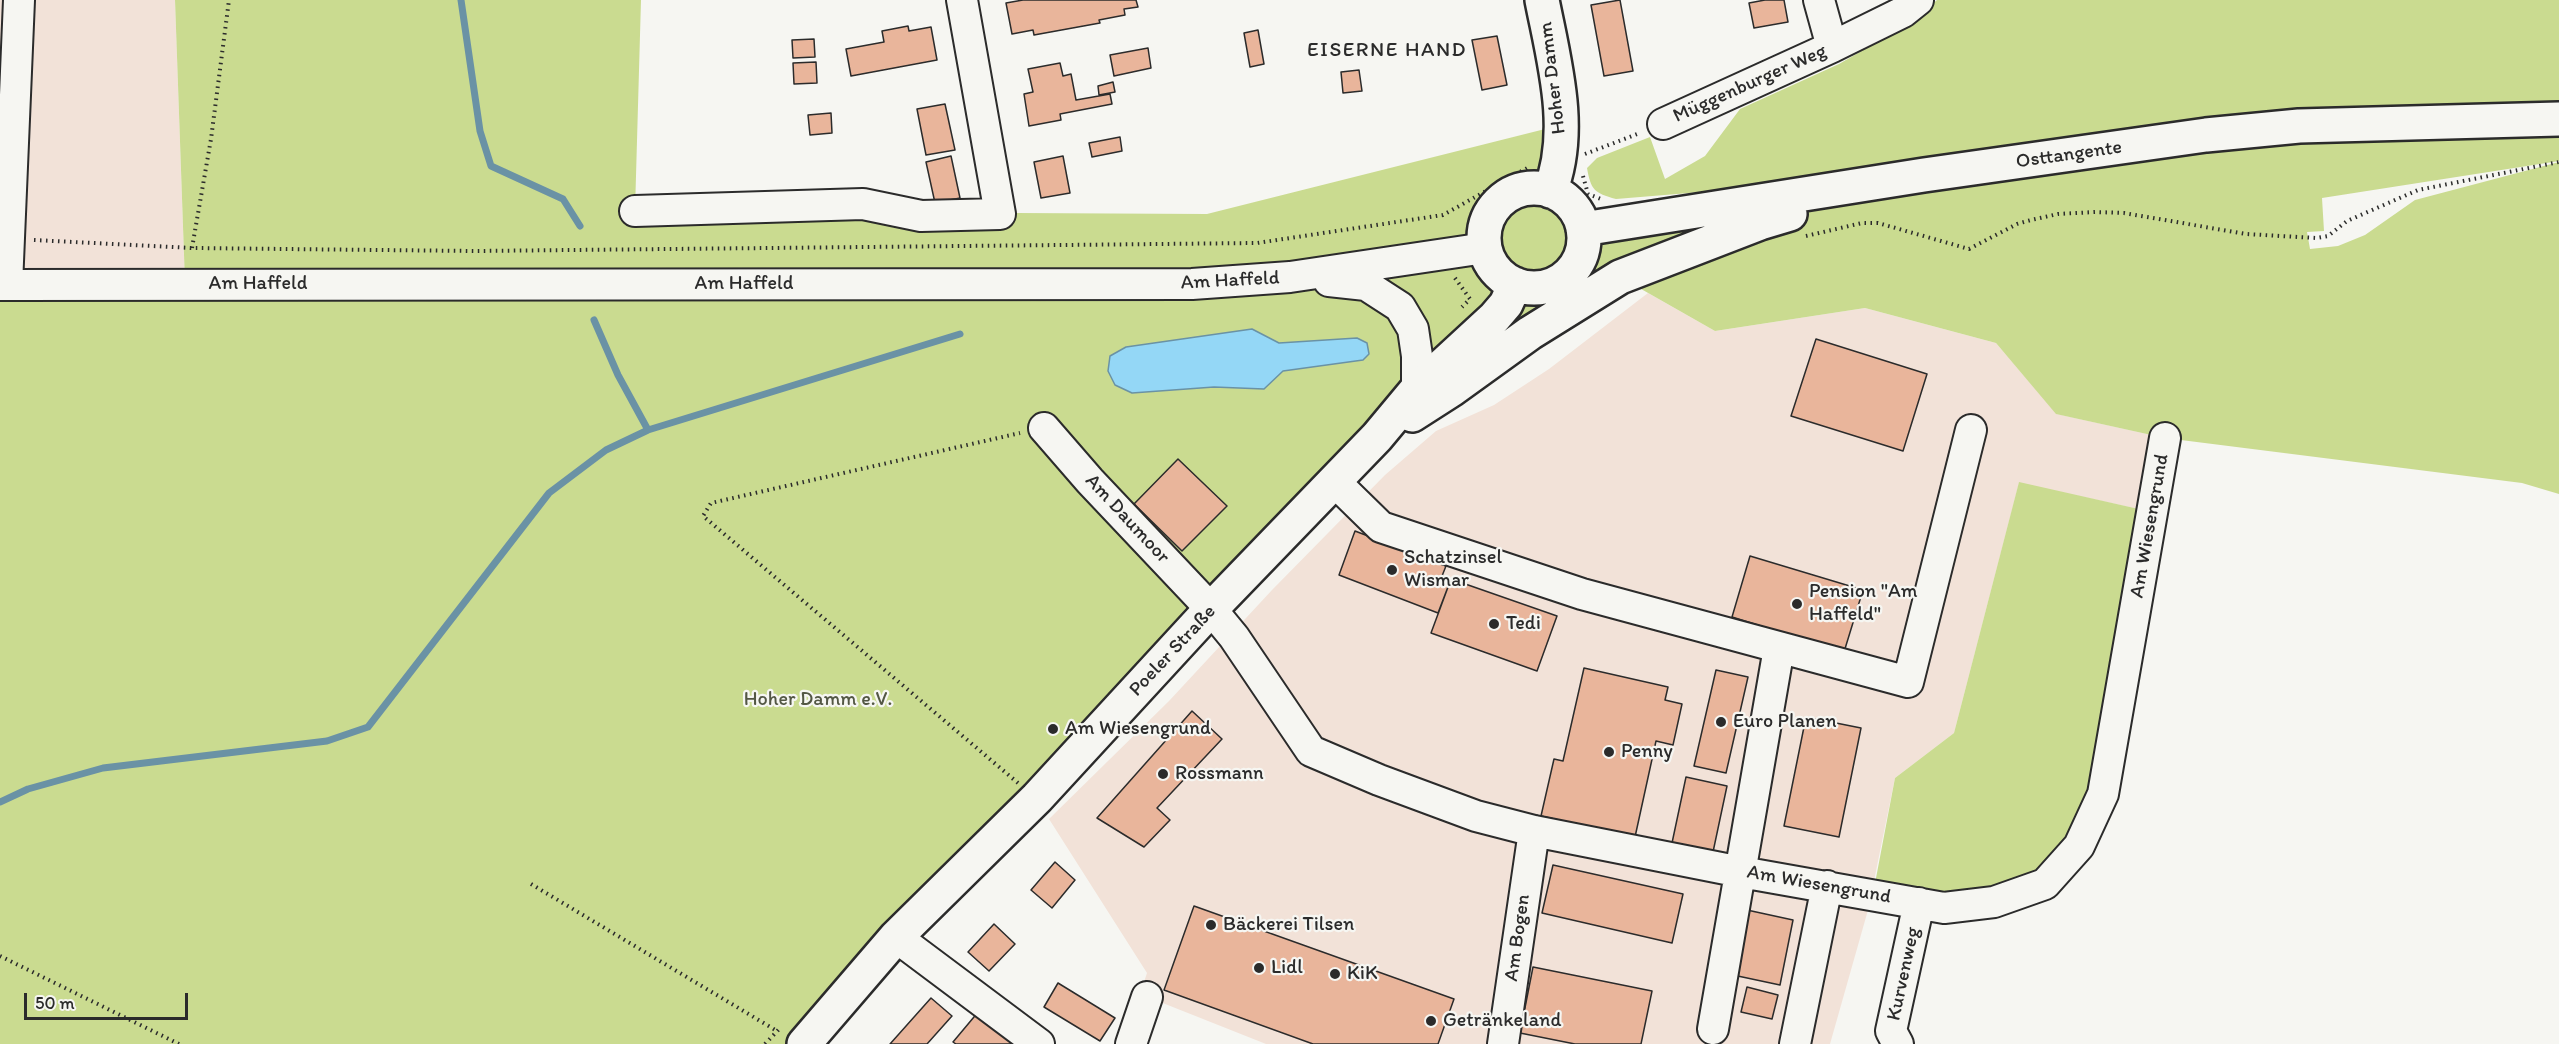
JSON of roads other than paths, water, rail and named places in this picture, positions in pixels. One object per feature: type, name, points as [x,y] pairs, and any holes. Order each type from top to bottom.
[{"type":"main road","name":"Hoher Damm","points":[[1540,178],[1558,164],[1561,125],[1555,64],[1542,0]]},
{"type":"main road","name":"Osttangente","points":[[1583,229],[1924,175],[2206,135],[2299,126],[2559,119]]},
{"type":"main road","points":[[1377,437],[1451,390],[1530,333],[1620,277],[1760,223],[1924,175]]},
{"type":"main road","points":[[1540,178],[1576,210],[1583,229],[1585,241],[1581,257],[1573,271],[1560,282],[1544,288],[1528,288],[1515,284],[1498,273],[1489,260],[1485,248],[1485,227],[1492,212],[1503,199],[1517,191],[1533,188],[1540,178]]},
{"type":"main road","name":"Poeler Straße","points":[[791,1038],[1036,798],[1211,609],[1377,437],[1417,389],[1494,318],[1506,304],[1515,284]]},
{"type":"street","points":[[4,285],[19,0]]},
{"type":"street","points":[[634,211],[863,204],[921,216],[1000,214],[962,0]]},
{"type":"street","points":[[1819,0],[1833,47]]},
{"type":"street","name":"Müggenburger Weg","points":[[1663,124],[1833,47],[1904,12],[1918,0]]},
{"type":"street","name":"Am Haffeld","points":[[4,285],[1192,284],[1290,277],[1485,248]]},
{"type":"street","points":[[1290,277],[1366,285],[1400,307],[1413,329],[1417,356],[1417,389]]},
{"type":"street","name":"Am Daumoor","points":[[1044,428],[1090,482],[1211,609]]},
{"type":"street","points":[[1334,481],[1381,527],[1582,594],[1908,682],[1971,430]]},
{"type":"street","name":"Am Wiesengrund","points":[[1211,609],[1234,638],[1311,751],[1379,780],[1476,816],[1534,831],[1741,872],[1944,908],[1994,902],[2045,884],[2079,846],[2103,794],[2165,438]]},
{"type":"street","points":[[1713,1029],[1779,648]]},
{"type":"street","name":"Am Bogen","points":[[1503,1044],[1534,831]]},
{"type":"street","points":[[1795,1044],[1827,886]]},
{"type":"street","name":"Kurvenweg","points":[[1898,1044],[1892,1031],[1919,903]]},
{"type":"street","points":[[896,937],[1039,1044]]},
{"type":"street","points":[[1131,1044],[1147,997]]},
{"type":"water","points":[[1252,329],[1279,343],[1357,338],[1367,343],[1369,354],[1363,360],[1283,371],[1264,389],[1214,387],[1132,393],[1115,385],[1108,371],[1110,356],[1126,347]]},
{"type":"waterway","points":[[461,0],[480,131],[491,166],[563,199],[580,226]]},
{"type":"waterway","points":[[594,320],[618,375],[648,430]]},
{"type":"waterway","points":[[0,802],[28,789],[103,768],[327,741],[368,727],[549,493],[606,450],[648,430],[960,334]]},
{"type":"place","name":"Schatzinsel Wismar","points":[[1392,570]]},
{"type":"place","name":"Pension \"Am Haffeld\"","points":[[1797,604]]},
{"type":"place","name":"Tedi","points":[[1494,624]]},
{"type":"place","name":"Euro Planen","points":[[1721,722]]},
{"type":"place","name":"Am Wiesengrund","points":[[1053,729]]},
{"type":"place","name":"Penny","points":[[1609,752]]},
{"type":"place","name":"Rossmann","points":[[1163,774]]},
{"type":"place","name":"Bäckerei Tilsen","points":[[1211,925]]},
{"type":"place","name":"Lidl","points":[[1259,968]]},
{"type":"place","name":"KiK","points":[[1335,974]]},
{"type":"place","name":"Getränkeland","points":[[1431,1021]]},
{"type":"district","name":"EISERNE HAND","points":[[1387,51]]},
{"type":"park label","name":"Hoher Damm e.V.","points":[[818,700]]}]
